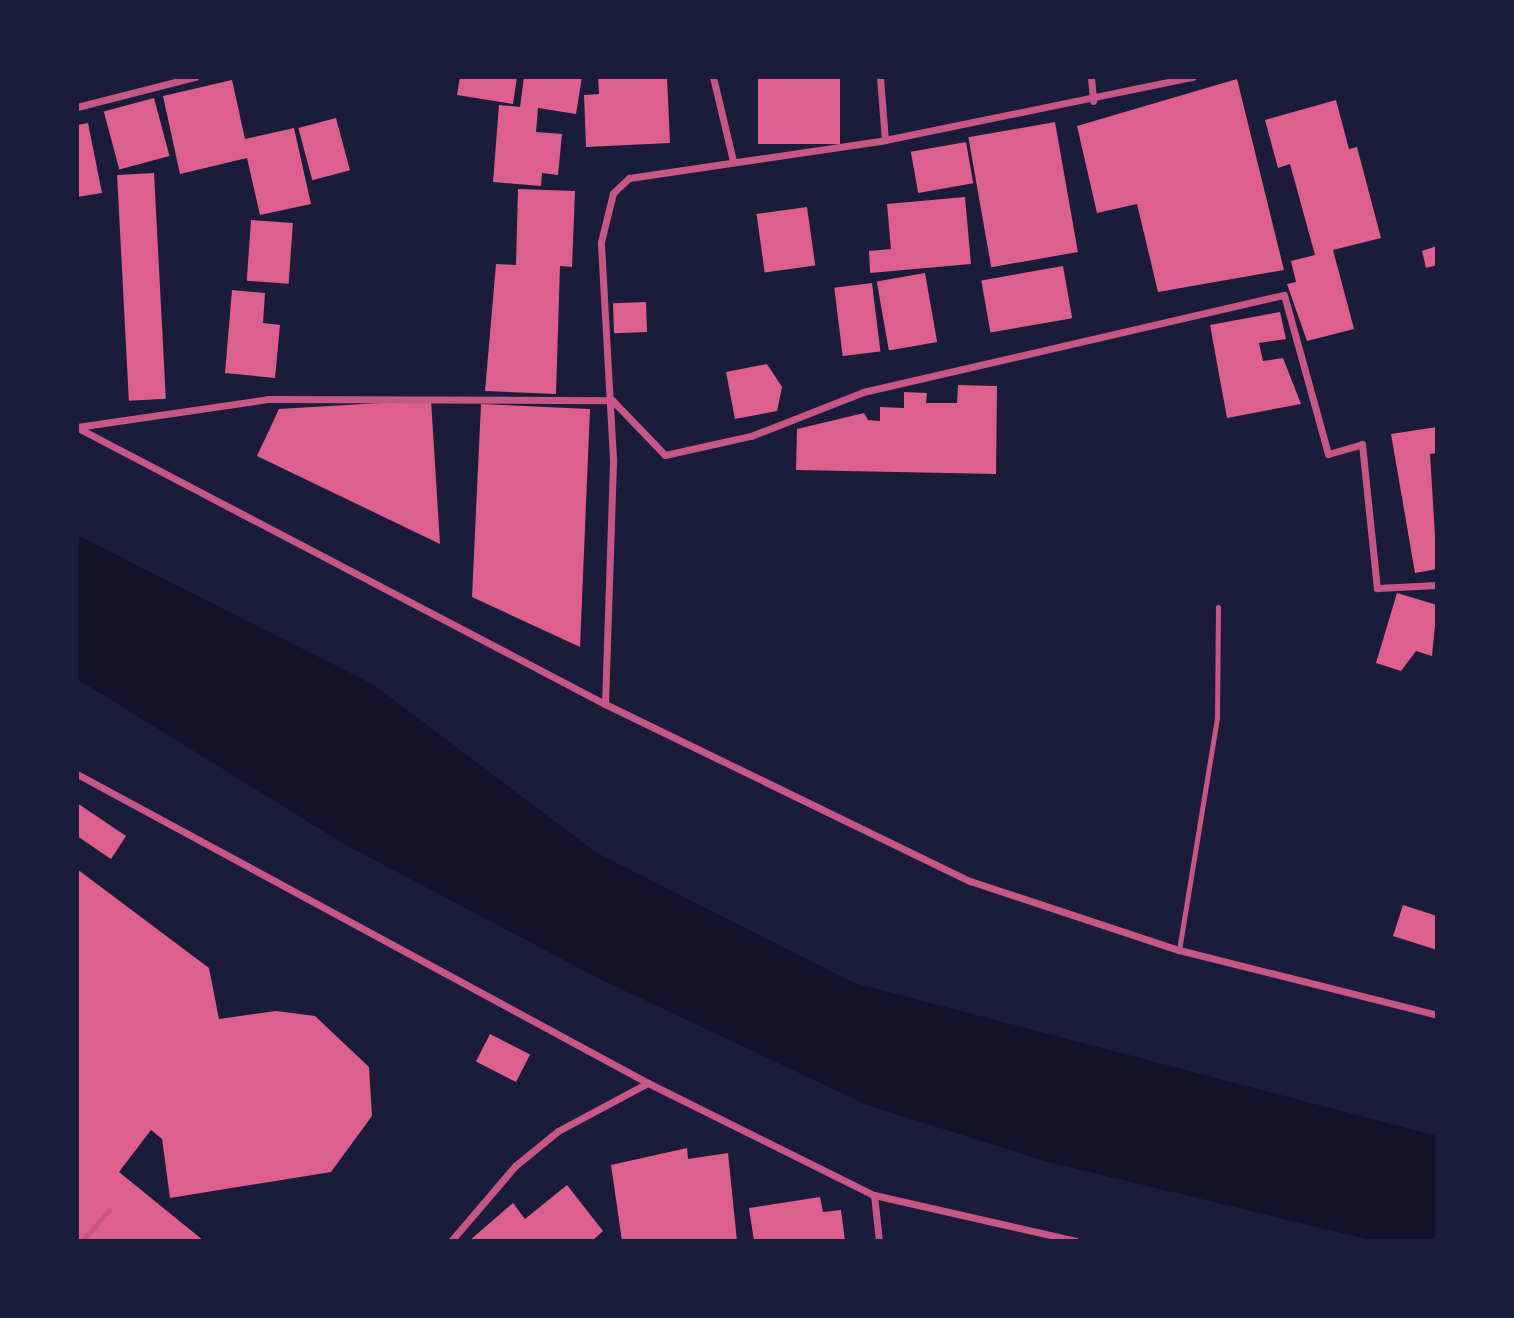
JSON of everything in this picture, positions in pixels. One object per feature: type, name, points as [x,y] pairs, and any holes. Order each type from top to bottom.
[{"type":"street","points":[[77,107],[195,77]]},
{"type":"street","points":[[713,77],[733,160]]},
{"type":"street","points":[[880,77],[885,140]]},
{"type":"street","points":[[1091,77],[1093,101]]},
{"type":"street","points":[[605,704],[611,400],[601,242],[613,193],[629,178],[733,160],[885,140],[1093,101],[1193,77]]},
{"type":"street","points":[[77,427],[268,399],[611,400],[665,455],[751,436],[863,392],[1284,295],[1328,454],[1362,444],[1377,588],[1437,586]]},
{"type":"street","points":[[77,427],[605,704],[970,881],[1179,950],[1437,1015]]},
{"type":"street","points":[[77,774],[648,1083],[874,1195],[1076,1241]]},
{"type":"street","points":[[451,1241],[515,1166],[558,1131],[648,1083]]},
{"type":"street","points":[[874,1195],[879,1241]]},
{"type":"lane","points":[[1179,950],[1217,718],[1218,607]]},
{"type":"lane","points":[[82,1241],[109,1210]]},
{"type":"shaded area","points":[[77,535],[374,685],[597,853],[854,983],[1437,1136],[1437,1241],[1375,1241],[1048,1162],[867,1105],[596,977],[346,845],[77,679]]},
{"type":"building","points":[[460,77],[517,77],[513,104],[457,95]]},
{"type":"building","points":[[524,77],[582,77],[576,114],[538,108],[536,132],[562,134],[558,175],[542,173],[541,186],[493,182],[499,105],[520,107]]},
{"type":"building","points":[[598,77],[667,77],[670,143],[586,147],[584,95],[599,94]]},
{"type":"building","points":[[758,77],[840,77],[840,144],[758,144]]},
{"type":"building","points":[[1237,79],[1284,270],[1158,292],[1137,204],[1097,213],[1077,126]]},
{"type":"building","points":[[232,80],[245,139],[294,128],[311,204],[260,215],[247,158],[180,174],[163,96]]},
{"type":"building","points":[[154,98],[170,156],[119,169],[104,111]]},
{"type":"building","points":[[1336,100],[1349,149],[1357,147],[1381,238],[1333,250],[1354,329],[1307,341],[1287,284],[1296,282],[1291,261],[1315,255],[1290,164],[1278,168],[1265,120]]},
{"type":"building","points":[[336,118],[350,170],[312,180],[298,128]]},
{"type":"building","points":[[1055,122],[1078,252],[991,267],[968,137]]},
{"type":"building","points":[[88,123],[102,193],[77,197],[77,125]]},
{"type":"building","points":[[966,142],[973,183],[918,193],[911,152]]},
{"type":"building","points":[[154,173],[166,399],[129,401],[117,175]]},
{"type":"building","points":[[518,189],[575,191],[572,267],[560,266],[556,394],[485,391],[496,264],[516,265]]},
{"type":"building","points":[[965,197],[971,264],[870,273],[869,251],[891,249],[887,204]]},
{"type":"building","points":[[807,207],[815,265],[765,273],[756,214]]},
{"type":"building","points":[[251,220],[293,223],[289,284],[247,281]]},
{"type":"building","points":[[1437,246],[1437,265],[1426,268],[1422,251]]},
{"type":"building","points":[[1063,266],[1072,318],[990,333],[981,280]]},
{"type":"building","points":[[925,273],[937,342],[889,350],[877,282]]},
{"type":"building","points":[[872,283],[880,351],[843,356],[834,288]]},
{"type":"building","points":[[232,290],[265,293],[263,323],[280,325],[275,378],[225,373]]},
{"type":"building","points":[[646,302],[647,332],[614,333],[613,303]]},
{"type":"building","points":[[1280,312],[1286,339],[1259,343],[1263,361],[1283,358],[1301,404],[1227,418],[1210,325]]},
{"type":"building","points":[[767,364],[782,387],[777,411],[735,419],[726,372]]},
{"type":"building","points":[[958,385],[997,386],[996,474],[796,470],[797,429],[864,413],[868,420],[880,421],[880,407],[904,408],[904,392],[927,393],[926,403],[957,403]]},
{"type":"building","points":[[431,400],[440,544],[257,456],[279,409]]},
{"type":"building","points":[[481,404],[590,409],[580,647],[472,597]]},
{"type":"building","points":[[1437,427],[1437,453],[1430,454],[1437,569],[1415,573],[1391,434]]},
{"type":"building","points":[[1397,593],[1437,605],[1432,656],[1416,651],[1401,671],[1376,663]]},
{"type":"building","points":[[77,803],[126,836],[111,859],[77,836]]},
{"type":"building","points":[[77,869],[209,968],[219,1019],[276,1011],[315,1016],[369,1067],[372,1116],[331,1172],[170,1198],[162,1139],[151,1130],[119,1172],[204,1241],[77,1241]]},
{"type":"building","points":[[1403,905],[1437,916],[1437,950],[1393,936]]},
{"type":"building","points":[[490,1034],[530,1054],[516,1082],[476,1062]]},
{"type":"building","points":[[687,1148],[688,1159],[728,1153],[737,1241],[622,1241],[611,1165]]},
{"type":"building","points":[[567,1185],[603,1231],[592,1241],[469,1241],[513,1203],[525,1219]]},
{"type":"building","points":[[820,1197],[823,1212],[841,1210],[845,1241],[754,1241],[749,1208]]}]
